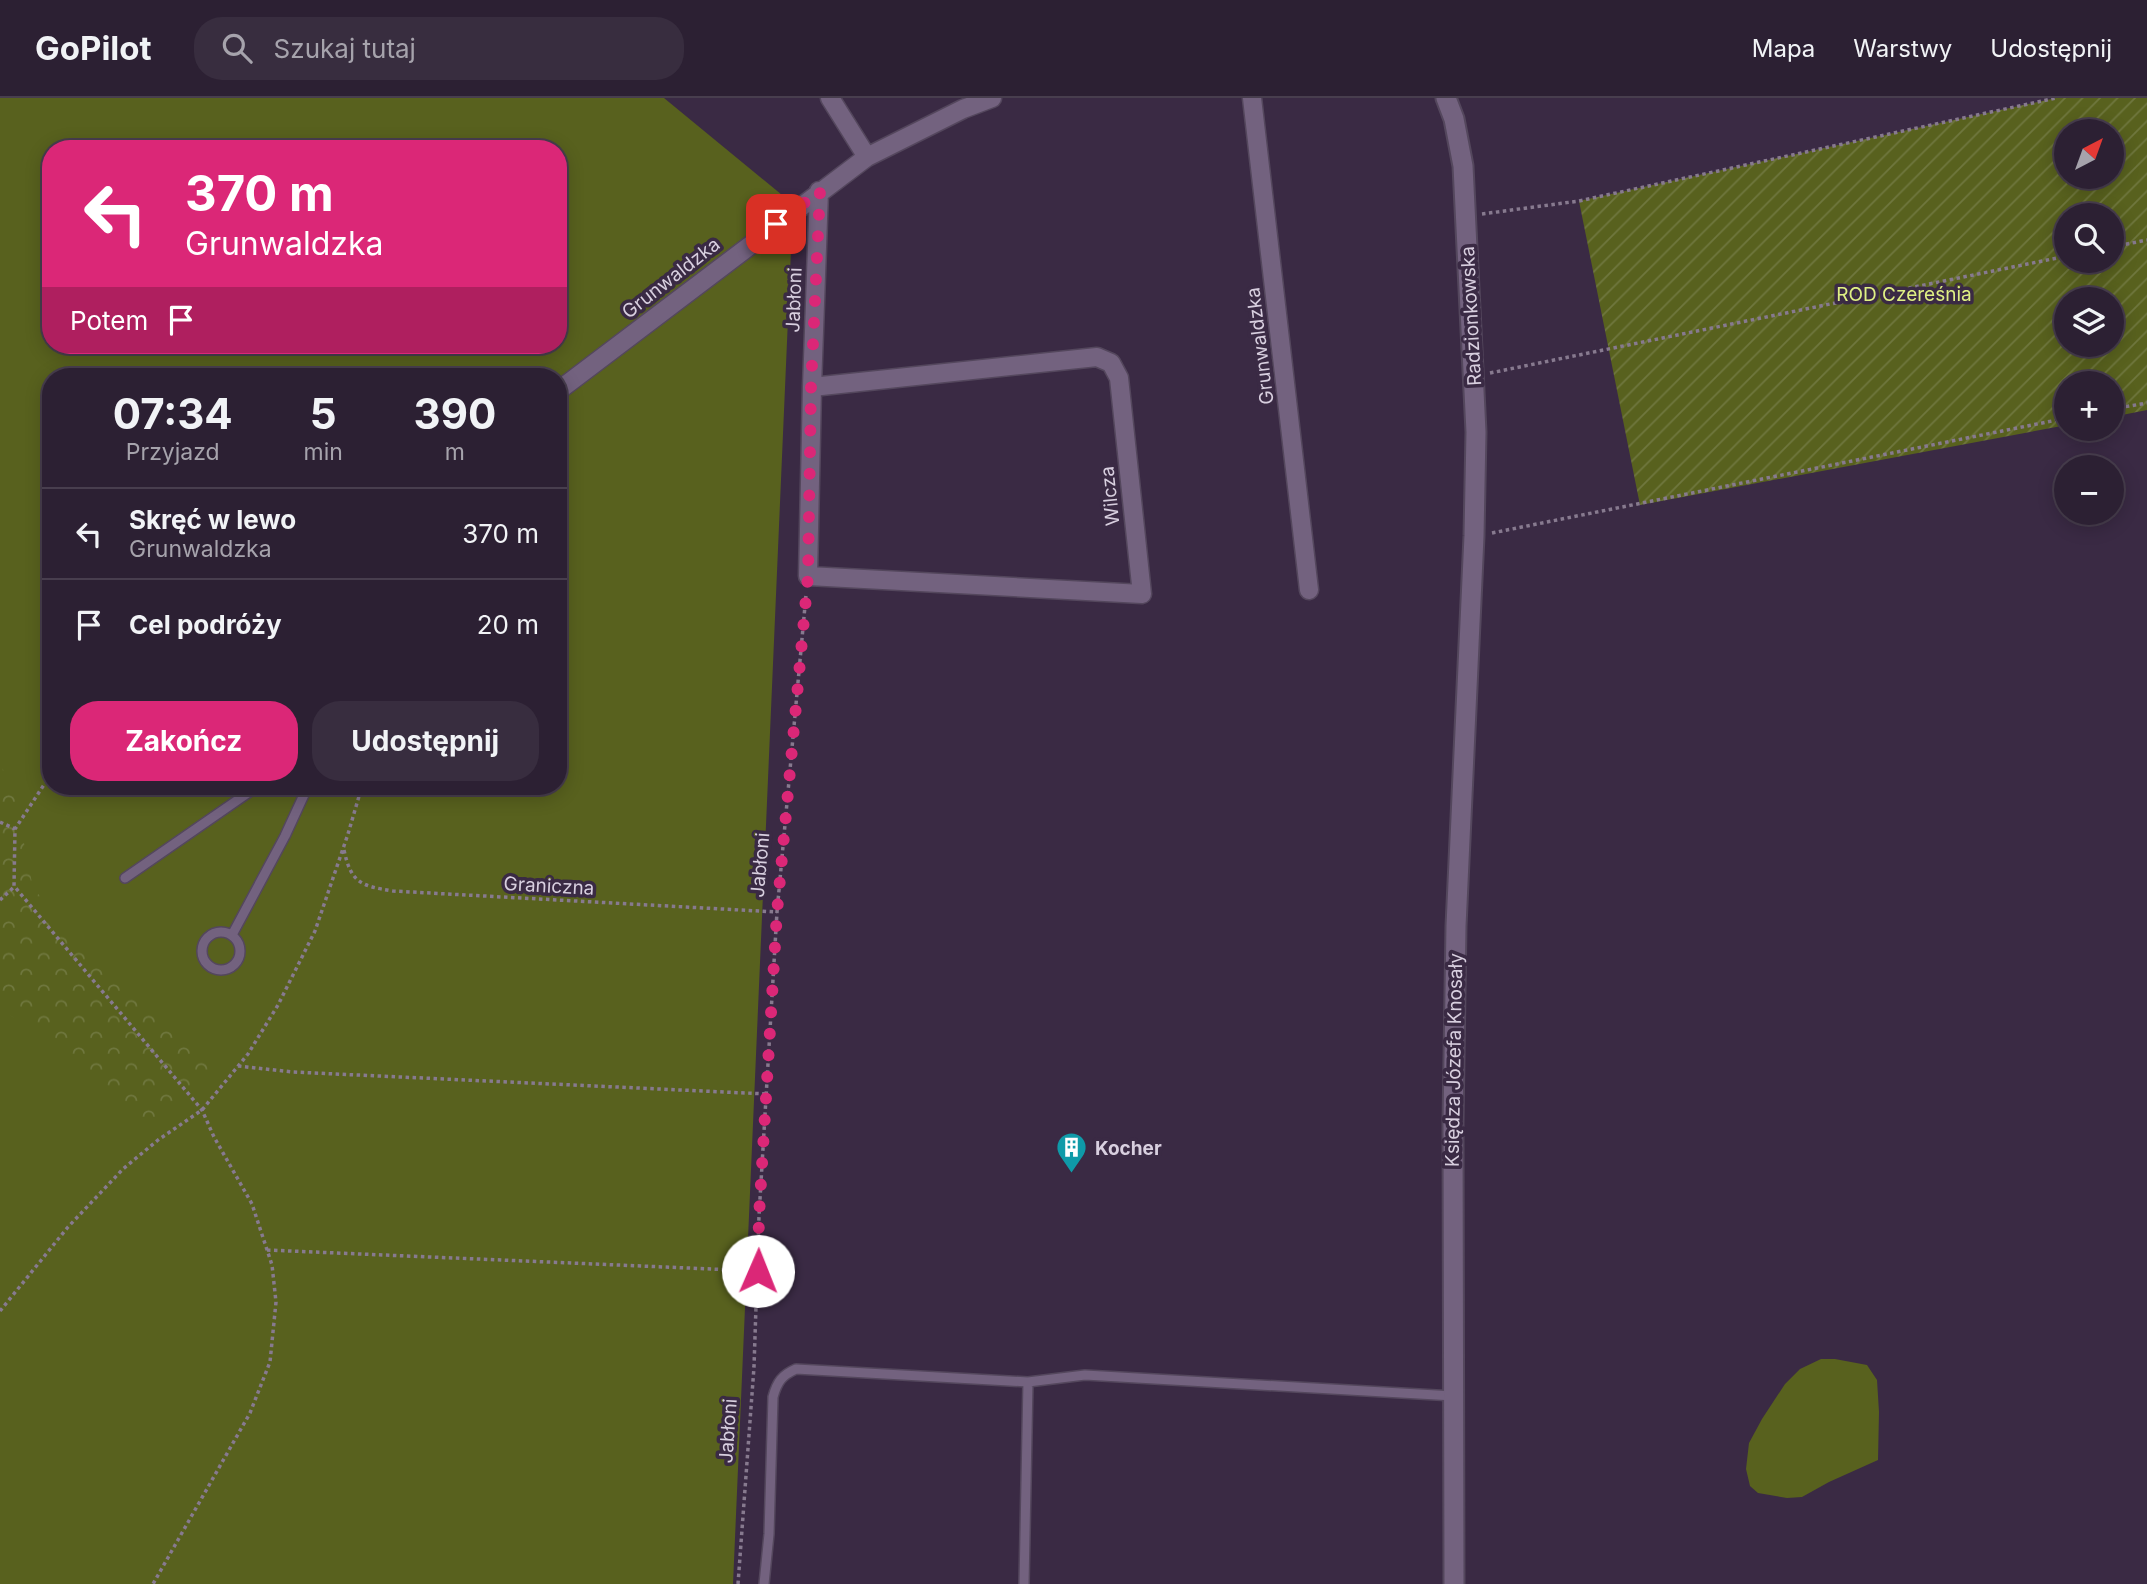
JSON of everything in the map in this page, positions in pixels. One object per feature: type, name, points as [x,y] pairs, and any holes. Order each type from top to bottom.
[{"type":"street","points":[[830,98],[867,157]]},
{"type":"street","name":"Grunwaldzka","points":[[567,384],[867,157],[963,109],[992,98]]},
{"type":"street","name":"Grunwaldzka","points":[[1252,98],[1309,590]]},
{"type":"street","name":"Radzionkowska","points":[[1446,98],[1460,141],[1466,216],[1476,444],[1474,536]]},
{"type":"street","name":"Jabłoni","points":[[808,576],[811,387],[820,191]]},
{"type":"street","name":"Wilcza","points":[[808,576],[1142,594],[1119,378],[1111,363],[1097,357],[811,387]]},
{"type":"street","name":"Księdza Józefa Knosały","points":[[1454,1584],[1453,1123],[1456,926],[1474,536]]},
{"type":"lane","points":[[125,878],[245,795]]},
{"type":"lane","points":[[232,935],[285,836],[303,795]]},
{"type":"lane","points":[[220,932],[232,935],[240,944],[240,957],[237,962],[227,969],[209,965],[203,954],[209,936],[220,932]]},
{"type":"lane","points":[[764,1584],[769,1534],[773,1397],[783,1375],[796,1369],[1028,1382],[1085,1375],[1454,1396]]},
{"type":"lane","points":[[1024,1584],[1028,1382]]},
{"type":"path","points":[[1466,216],[1579,201],[2056,98]]},
{"type":"path","points":[[2124,245],[2147,240]]},
{"type":"path","points":[[1474,376],[2054,259]]},
{"type":"path","points":[[2124,407],[2147,402]]},
{"type":"path","points":[[1474,536],[2054,421]]},
{"type":"path","name":"Jabłoni","points":[[738,1584],[754,1367],[759,1216],[777,912],[808,576]]},
{"type":"path","points":[[42,788],[15,829],[14,886],[202,1110],[251,1204],[272,1265],[276,1302],[270,1362],[250,1413],[153,1584]]},
{"type":"path","points":[[0,1311],[68,1227],[123,1169],[158,1140],[202,1110],[248,1054],[278,1005],[315,930],[359,795]]},
{"type":"path","points":[[0,822],[15,829]]},
{"type":"path","name":"Graniczna","points":[[344,848],[349,869],[361,883],[368,887],[393,891],[777,912]]},
{"type":"path","points":[[0,900],[14,886]]},
{"type":"path","points":[[238,1066],[293,1072],[767,1094]]},
{"type":"path","points":[[267,1250],[758,1271]]},
{"type":"green space","points":[[0,98],[664,98],[793,204],[733,1584],[0,1584]]},
{"type":"green space","name":"ROD Czereśnia","points":[[2056,98],[2147,98],[2147,410],[2124,415],[2124,371],[2054,371],[2054,427],[1640,505],[1579,201]]},
{"type":"green space","points":[[0,764],[13,788],[33,888],[81,944],[223,1067],[149,1138],[118,1095],[65,1049],[0,1009]]},
{"type":"green space","points":[[1821,1359],[1867,1365],[1877,1380],[1878,1460],[1802,1497],[1787,1498],[1758,1493],[1750,1486],[1746,1469],[1749,1443],[1785,1384],[1800,1369]]},
{"type":"place","name":"Kocher","points":[[1072,1175]]},
{"type":"route","points":[[758,1271],[777,912],[808,576],[811,387],[820,191],[776,224]]}]
